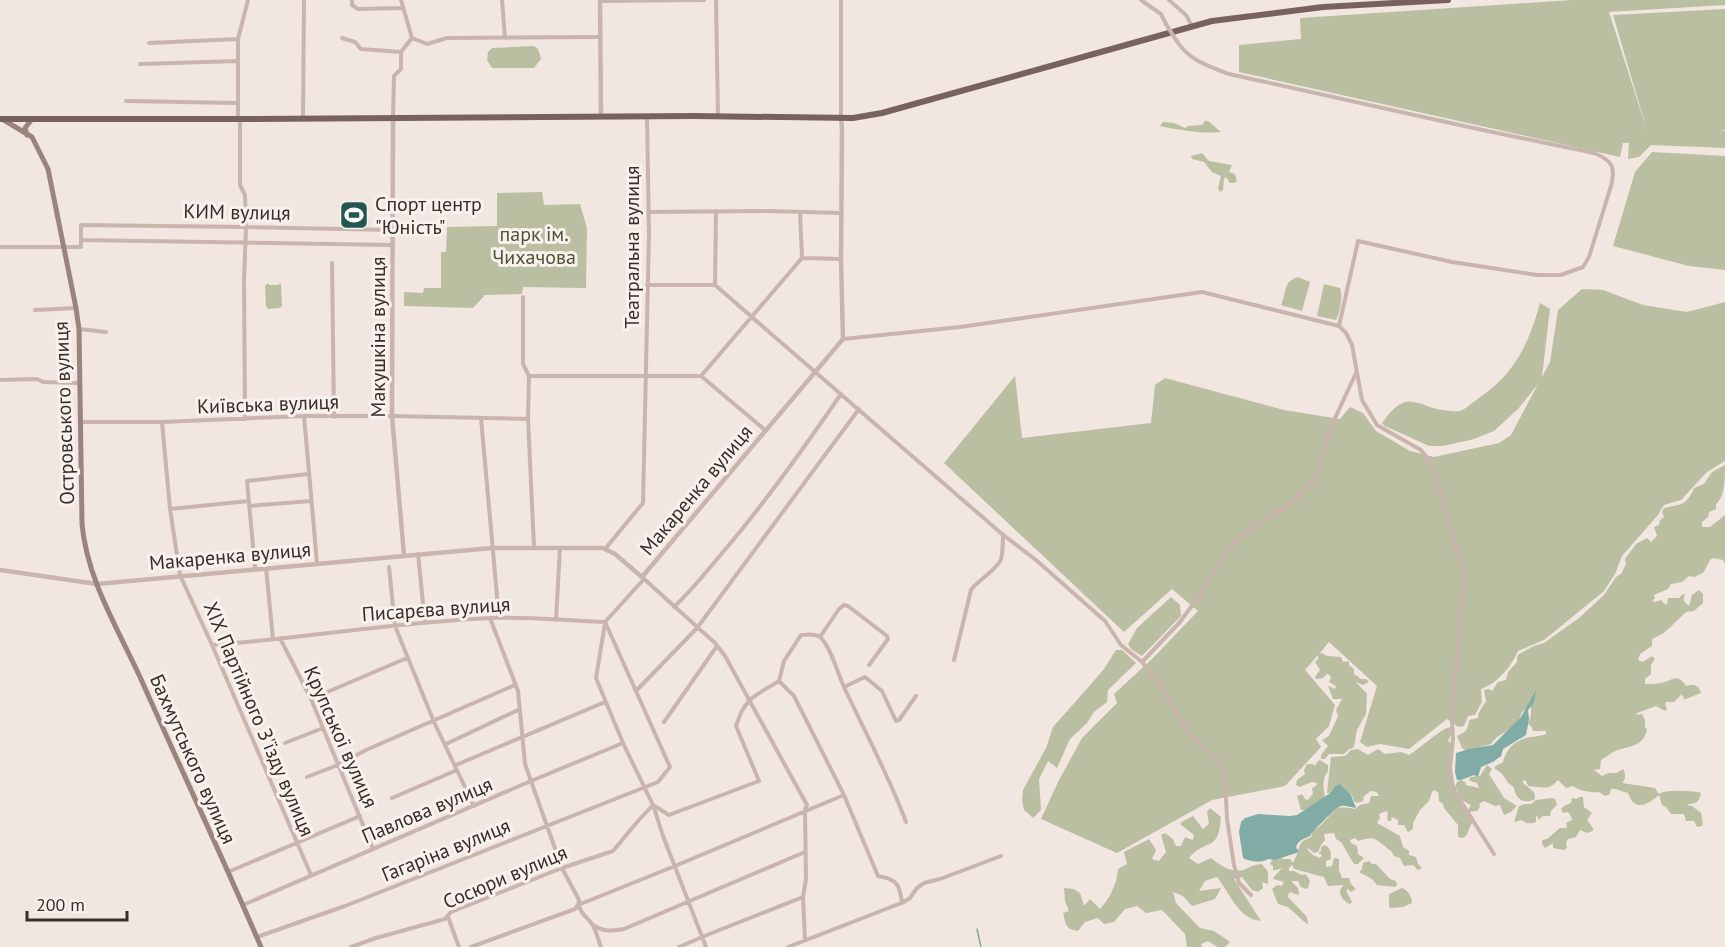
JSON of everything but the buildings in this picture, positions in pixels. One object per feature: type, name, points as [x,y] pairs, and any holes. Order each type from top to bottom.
[{"type":"main road","points":[[1,119],[718,116],[853,118],[882,113],[1212,21],[1323,7],[1448,0]]},
{"type":"main road","name":"Островського вулиця","points":[[1,119],[32,138],[48,169],[79,329],[82,531],[97,584]]},
{"type":"main road","points":[[27,135],[26,128],[32,119]]},
{"type":"main road","name":"Бахмутського вулиця","points":[[97,584],[261,947]]},
{"type":"street","points":[[245,419],[246,227],[245,195],[240,185],[238,39],[248,0]]},
{"type":"street","points":[[303,119],[304,0]]},
{"type":"street","points":[[352,0],[352,5],[358,9],[403,8]]},
{"type":"street","points":[[401,0],[412,38]]},
{"type":"street","points":[[502,0],[505,38]]},
{"type":"street","points":[[601,117],[600,0],[704,0]]},
{"type":"street","points":[[716,0],[718,116]]},
{"type":"street","points":[[841,0],[843,339],[960,327],[1202,292],[1339,326],[1346,333],[1352,345],[1362,400],[1377,426],[1421,450],[1430,462],[1464,571],[1450,768],[1453,789],[1494,854]]},
{"type":"street","points":[[1141,0],[1161,14],[1176,40],[1191,58],[1229,74],[1599,155],[1608,160],[1612,166],[1614,175],[1589,257],[1583,267],[1562,275],[1537,275],[1452,262],[1358,241],[1339,326]]},
{"type":"street","points":[[1169,0],[1186,15],[1192,27]]},
{"type":"street","points":[[412,38],[427,44],[447,38],[600,37]]},
{"type":"street","points":[[342,38],[355,42],[361,49],[401,52]]},
{"type":"street","points":[[393,118],[394,76],[401,69],[401,52],[412,38]]},
{"type":"street","points":[[149,44],[238,39]]},
{"type":"street","points":[[140,64],[238,61]]},
{"type":"street","points":[[126,101],[238,103]]},
{"type":"street","name":"Театральна вулиця","points":[[605,549],[643,503],[648,327],[647,117]]},
{"type":"street","name":"Макушкіна вулиця","points":[[393,118],[392,416],[404,555]]},
{"type":"street","points":[[715,285],[716,211]]},
{"type":"street","points":[[648,212],[841,213]]},
{"type":"street","points":[[701,376],[802,258],[800,213]]},
{"type":"street","name":"КИМ вулиця","points":[[392,231],[81,225],[81,240],[392,245]]},
{"type":"street","points":[[0,247],[81,248],[81,240]]},
{"type":"street","points":[[802,258],[841,259]]},
{"type":"street","points":[[332,263],[334,417]]},
{"type":"street","points":[[648,285],[715,285],[1105,621],[1121,645],[1142,662],[1154,677],[1191,735],[1217,759],[1225,779],[1227,819],[1234,865],[1239,882],[1251,895]]},
{"type":"street","points":[[523,297],[523,364],[529,376],[528,419],[534,547]]},
{"type":"street","points":[[35,310],[76,308]]},
{"type":"street","points":[[79,329],[106,332]]},
{"type":"street","name":"Макаренка вулиця","points":[[0,570],[97,584],[404,555],[534,547],[605,549],[615,554],[643,578],[843,339]]},
{"type":"street","points":[[1142,662],[1180,622],[1230,547],[1246,532],[1290,504],[1313,481],[1320,466],[1329,431],[1357,372]]},
{"type":"street","points":[[529,376],[701,376],[765,430]]},
{"type":"street","points":[[0,380],[37,379],[43,382],[79,383]]},
{"type":"street","points":[[674,607],[687,596],[748,522],[799,455],[841,394]]},
{"type":"street","points":[[605,622],[636,692],[698,628],[859,409]]},
{"type":"street","points":[[304,416],[317,563]]},
{"type":"street","name":"Київська вулиця","points":[[81,422],[162,422],[304,416],[528,419]]},
{"type":"street","points":[[481,418],[499,618]]},
{"type":"street","name":"XIX Партійного З'їзду вулиця","points":[[162,422],[170,509],[180,575],[311,875]]},
{"type":"street","points":[[255,568],[247,480],[308,474]]},
{"type":"street","points":[[170,509],[311,501]]},
{"type":"street","points":[[954,660],[971,590],[999,564],[1003,534]]},
{"type":"street","points":[[556,620],[560,548]]},
{"type":"street","points":[[418,554],[424,623]]},
{"type":"street","points":[[389,567],[395,626],[434,722],[474,806]]},
{"type":"street","points":[[266,568],[273,639]]},
{"type":"street","points":[[706,947],[653,805],[623,743],[596,678],[605,622],[643,578],[725,656],[807,805],[805,810],[806,879],[803,897],[805,940]]},
{"type":"street","points":[[820,637],[839,609],[844,605],[848,606],[887,636],[888,639],[869,665]]},
{"type":"street","points":[[490,618],[515,685],[520,709],[525,764],[562,868],[579,900],[578,905],[586,920],[599,929],[612,931],[624,928],[805,852]]},
{"type":"street","name":"Писарєва вулиця","points":[[212,645],[490,618],[605,622]]},
{"type":"street","points":[[653,805],[669,815],[759,781],[736,726],[741,710],[749,700],[780,681],[784,661],[801,635],[812,634],[820,637],[827,648],[906,822]]},
{"type":"street","name":"Крупської вулиця","points":[[280,638],[311,699],[373,849]]},
{"type":"street","points":[[664,722],[717,646]]},
{"type":"street","points":[[311,699],[407,658]]},
{"type":"street","points":[[844,687],[865,677],[882,691],[896,720],[899,720],[916,696]]},
{"type":"street","points":[[780,681],[794,696],[843,795],[878,876],[894,881],[900,888],[902,903]]},
{"type":"street","points":[[307,777],[515,685]]},
{"type":"street","name":"Гагаріна вулиця","points":[[256,937],[345,906],[658,782],[670,767],[636,692]]},
{"type":"street","points":[[392,798],[456,767],[605,702]]},
{"type":"street","points":[[446,744],[520,709]]},
{"type":"street","points":[[285,743],[323,728]]},
{"type":"street","name":"Павлова вулиця","points":[[243,905],[623,743]]},
{"type":"street","points":[[471,947],[575,909],[578,905],[675,867],[843,795]]},
{"type":"street","name":"Сосюри вулиця","points":[[351,947],[446,919],[451,912],[562,868],[613,851],[653,805]]},
{"type":"street","points":[[228,872],[360,816]]},
{"type":"street","points":[[788,947],[902,903],[924,883],[1001,856]]},
{"type":"street","points":[[679,947],[803,897]]},
{"type":"street","points":[[448,916],[459,947]]},
{"type":"street","points":[[592,924],[600,947]]},
{"type":"green space","points":[[1573,0],[1725,0],[1725,5],[1609,12],[1648,134],[1613,15],[1725,9],[1725,130],[1719,131],[1725,131],[1725,148],[1651,145],[1639,157],[1628,159],[1629,143],[1623,143],[1620,157],[1239,72],[1239,45],[1301,39],[1300,18]]},
{"type":"green space","points":[[534,46],[538,49],[541,59],[534,68],[492,68],[487,60],[488,52],[492,48]]},
{"type":"green space","points":[[1205,121],[1221,132],[1198,132],[1160,126],[1163,122],[1174,123],[1185,128],[1202,125]]},
{"type":"green space","points":[[1652,152],[1725,156],[1725,270],[1689,266],[1613,246],[1635,172]]},
{"type":"green space","points":[[1202,153],[1209,161],[1232,165],[1229,172],[1235,174],[1237,181],[1230,183],[1226,177],[1223,190],[1220,192],[1218,188],[1221,176],[1212,172],[1204,162],[1192,159],[1191,156]]},
{"type":"green space","name":"парк ім. Чихачова","points":[[542,192],[544,205],[580,204],[587,228],[586,288],[523,287],[522,294],[485,295],[473,308],[404,306],[404,292],[423,293],[424,288],[441,288],[441,252],[446,252],[447,227],[497,226],[497,193]]},
{"type":"green space","points":[[1298,277],[1310,282],[1302,311],[1281,305],[1287,285]]},
{"type":"green space","points":[[268,283],[278,285],[281,283],[282,306],[280,308],[268,309],[266,306],[265,286]]},
{"type":"green space","points":[[1324,284],[1340,288],[1341,304],[1336,320],[1317,316]]},
{"type":"green space","points":[[1582,289],[1603,290],[1643,305],[1687,312],[1725,302],[1725,461],[1707,472],[1681,500],[1664,505],[1622,556],[1615,574],[1604,591],[1544,640],[1518,651],[1503,674],[1493,683],[1481,689],[1482,702],[1475,715],[1468,716],[1464,726],[1458,727],[1447,719],[1409,749],[1380,744],[1367,747],[1360,742],[1377,686],[1329,642],[1319,654],[1341,657],[1343,662],[1349,661],[1354,674],[1369,682],[1363,685],[1356,682],[1367,694],[1366,714],[1357,730],[1354,747],[1344,754],[1329,754],[1325,759],[1321,759],[1321,755],[1328,746],[1322,740],[1329,736],[1338,716],[1336,710],[1342,699],[1333,699],[1328,686],[1335,689],[1336,686],[1329,682],[1330,675],[1316,679],[1320,670],[1315,662],[1318,655],[1305,670],[1335,705],[1329,726],[1316,739],[1321,747],[1285,786],[1212,800],[1117,853],[1041,819],[1082,738],[1117,703],[1114,694],[1152,659],[1198,611],[1172,589],[1124,632],[944,463],[1015,376],[1022,438],[1151,423],[1155,385],[1165,378],[1284,410],[1340,419],[1350,407],[1363,413],[1376,431],[1410,451],[1434,457],[1499,443],[1511,435],[1538,384],[1518,409],[1494,431],[1474,439],[1443,446],[1429,446],[1382,423],[1392,411],[1407,402],[1439,410],[1456,411],[1470,405],[1492,388],[1511,368],[1531,332],[1540,303],[1550,309],[1542,377],[1550,362],[1558,310]]},
{"type":"green space","points":[[1725,465],[1721,497],[1716,504],[1716,509],[1709,512],[1708,517],[1702,522],[1702,527],[1710,527],[1725,515],[1725,564],[1723,560],[1713,558],[1703,573],[1671,584],[1668,589],[1654,595],[1655,598],[1652,601],[1661,600],[1666,605],[1668,598],[1679,598],[1683,594],[1685,595],[1683,600],[1689,606],[1692,595],[1699,590],[1703,594],[1703,603],[1694,611],[1686,612],[1664,633],[1652,639],[1652,646],[1640,654],[1638,660],[1643,662],[1652,656],[1655,659],[1651,665],[1651,674],[1645,679],[1645,684],[1661,683],[1677,678],[1686,686],[1697,687],[1701,693],[1686,699],[1682,694],[1674,702],[1666,702],[1665,711],[1656,706],[1637,713],[1636,715],[1642,714],[1645,720],[1647,729],[1643,739],[1611,753],[1601,760],[1600,769],[1594,770],[1602,776],[1617,773],[1623,769],[1625,777],[1622,783],[1655,788],[1659,794],[1672,791],[1699,792],[1701,794],[1697,801],[1686,805],[1692,806],[1701,813],[1702,826],[1697,827],[1694,821],[1686,821],[1684,814],[1671,814],[1662,805],[1659,795],[1647,803],[1637,805],[1628,793],[1611,789],[1610,794],[1605,796],[1599,792],[1586,791],[1573,786],[1566,788],[1558,780],[1544,788],[1528,786],[1523,780],[1523,783],[1534,792],[1535,799],[1521,800],[1516,795],[1514,787],[1494,767],[1503,762],[1508,750],[1514,744],[1526,738],[1546,734],[1546,731],[1533,731],[1528,724],[1531,705],[1535,702],[1532,699],[1522,712],[1517,725],[1497,737],[1491,744],[1467,751],[1462,748],[1457,736],[1466,730],[1469,720],[1478,718],[1486,701],[1484,690],[1492,691],[1498,682],[1506,680],[1519,654],[1544,643],[1579,618],[1604,595],[1616,577],[1621,574],[1626,564],[1625,559],[1636,544],[1647,538],[1651,542],[1657,536],[1654,527],[1659,525],[1660,520],[1664,517],[1662,512],[1664,508],[1686,501],[1694,488],[1704,484],[1712,472]]},
{"type":"green space","points":[[1171,597],[1180,605],[1181,616],[1142,656],[1131,649],[1128,644],[1137,628]]},
{"type":"green space","points":[[1116,650],[1122,650],[1136,663],[1108,690],[1107,702],[1094,712],[1087,723],[1070,739],[1057,768],[1048,761],[1039,779],[1041,810],[1033,818],[1024,810],[1023,790],[1046,748],[1053,727],[1104,669]]},
{"type":"green space","points":[[1450,727],[1452,733],[1448,741],[1451,743],[1451,774],[1455,787],[1461,780],[1466,785],[1479,788],[1477,783],[1469,779],[1480,776],[1487,765],[1492,769],[1489,774],[1504,798],[1517,806],[1504,815],[1500,805],[1495,806],[1484,801],[1479,804],[1477,811],[1469,812],[1471,805],[1461,800],[1456,788],[1460,801],[1465,808],[1474,818],[1463,838],[1458,837],[1458,825],[1439,801],[1438,792],[1434,790],[1413,823],[1413,829],[1408,832],[1404,825],[1398,825],[1398,820],[1392,817],[1391,821],[1388,821],[1386,811],[1379,814],[1380,818],[1377,823],[1400,836],[1403,847],[1409,851],[1409,855],[1416,857],[1422,868],[1418,870],[1413,865],[1404,866],[1400,858],[1371,838],[1350,840],[1357,846],[1358,854],[1364,858],[1358,864],[1354,864],[1334,833],[1324,834],[1325,840],[1318,852],[1314,853],[1307,849],[1320,858],[1322,855],[1318,853],[1321,847],[1325,845],[1328,847],[1331,859],[1326,861],[1326,867],[1332,866],[1334,858],[1339,859],[1342,878],[1349,878],[1356,889],[1351,892],[1346,890],[1352,902],[1350,904],[1343,899],[1340,891],[1343,885],[1328,886],[1324,877],[1294,869],[1292,865],[1289,871],[1306,874],[1310,881],[1308,888],[1305,889],[1298,881],[1291,881],[1298,888],[1299,893],[1298,895],[1290,892],[1287,896],[1307,917],[1308,925],[1288,907],[1278,904],[1272,889],[1277,885],[1282,886],[1284,882],[1273,879],[1282,868],[1273,870],[1270,864],[1273,859],[1280,857],[1290,859],[1293,863],[1301,843],[1311,837],[1313,831],[1336,809],[1355,809],[1369,803],[1371,796],[1379,796],[1377,792],[1371,791],[1364,796],[1363,801],[1357,803],[1348,793],[1327,793],[1331,757],[1345,756],[1351,750],[1358,749],[1368,755],[1378,749],[1385,754],[1401,752],[1409,755]]},
{"type":"green space","points":[[1320,760],[1328,765],[1324,783],[1325,797],[1311,808],[1301,810],[1297,796],[1302,794],[1308,800],[1313,794],[1312,788],[1317,783],[1312,782],[1299,787],[1296,785],[1297,780],[1305,774],[1307,764],[1315,766]]},
{"type":"green space","points":[[1583,797],[1584,807],[1592,813],[1587,820],[1593,831],[1587,833],[1580,830],[1576,837],[1568,839],[1567,848],[1564,850],[1553,848],[1553,843],[1545,848],[1542,840],[1547,839],[1560,828],[1567,828],[1566,823],[1572,820],[1568,812],[1563,813],[1561,809],[1571,803],[1572,798]]},
{"type":"green space","points":[[1555,799],[1557,805],[1551,811],[1550,816],[1543,816],[1539,820],[1536,815],[1536,822],[1532,823],[1522,820],[1514,822],[1519,806]]},
{"type":"green space","points":[[1210,808],[1221,817],[1220,829],[1214,841],[1189,858],[1198,864],[1211,858],[1222,866],[1234,870],[1243,870],[1262,864],[1268,872],[1268,884],[1262,882],[1263,888],[1258,892],[1252,890],[1242,877],[1234,879],[1261,921],[1246,916],[1240,910],[1217,877],[1205,881],[1199,891],[1221,888],[1215,899],[1192,906],[1183,896],[1173,892],[1176,903],[1200,928],[1214,931],[1230,942],[1225,947],[1218,947],[1208,941],[1201,944],[1202,947],[1187,947],[1185,934],[1162,910],[1146,913],[1137,906],[1125,909],[1114,922],[1104,924],[1098,918],[1085,922],[1078,931],[1068,927],[1063,913],[1069,911],[1064,888],[1074,889],[1080,893],[1084,906],[1090,899],[1100,909],[1112,890],[1118,869],[1127,864],[1124,852],[1149,839],[1156,850],[1152,859],[1159,861],[1166,852],[1161,835],[1165,833],[1173,839],[1176,846],[1181,846],[1185,837],[1193,840],[1194,835],[1180,824],[1193,816],[1203,829],[1209,824],[1207,812]]},
{"type":"green space","points":[[1369,861],[1376,864],[1390,879],[1396,881],[1397,885],[1395,887],[1377,885],[1372,879],[1359,872],[1363,863]]},
{"type":"green space","points":[[1402,888],[1409,894],[1412,903],[1403,907],[1389,907],[1389,894]]},
{"type":"water","points":[[1536,690],[1534,703],[1528,710],[1526,735],[1503,749],[1501,756],[1493,762],[1481,767],[1478,777],[1474,775],[1457,780],[1456,753],[1493,745],[1521,717]]},
{"type":"water","points":[[1340,784],[1351,795],[1356,808],[1338,807],[1310,836],[1298,843],[1296,847],[1299,852],[1275,860],[1256,861],[1243,858],[1239,832],[1241,822],[1245,818],[1258,814],[1297,815],[1332,792],[1335,786]]},
{"type":"waterway","points":[[977,929],[981,947]]},
{"type":"place","name":"Спорт центр \"Юність\"","points":[[354,215]]}]
